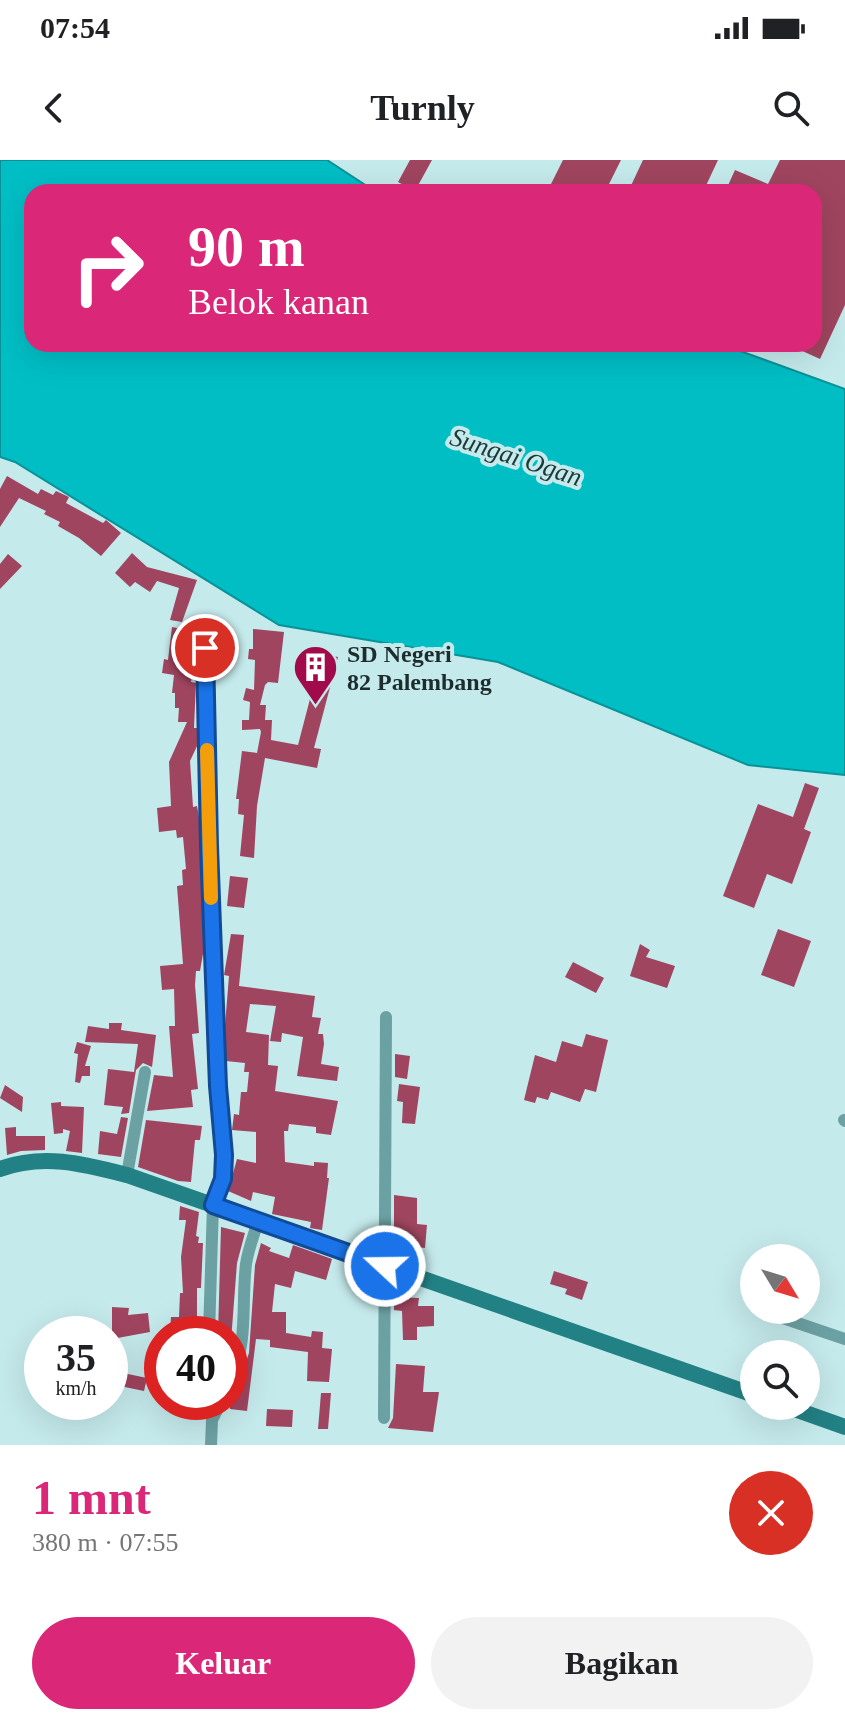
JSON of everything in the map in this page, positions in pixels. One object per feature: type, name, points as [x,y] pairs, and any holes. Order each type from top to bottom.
[{"type":"street","points":[[205,648],[209,846],[218,1086],[224,1155],[223,1179],[213,1205],[210,1316]]},
{"type":"street","points":[[384,1418],[386,1017]]},
{"type":"street","points":[[127,1175],[145,1072]]},
{"type":"street","points":[[0,1169],[43,1160],[72,1162],[127,1175],[740,1390]]},
{"type":"street","points":[[245,1316],[246,1262],[258,1221]]},
{"type":"street","points":[[801,1324],[845,1339]]},
{"type":"street","points":[[820,1417],[844,1424]]},
{"type":"street","points":[[211,1445],[212,1420]]},
{"type":"water","name":"Sungai Ogan","points":[[0,160],[327,160],[364,184],[24,184],[24,352],[743,352],[845,389],[845,775],[748,765],[498,662],[279,625],[15,462],[0,457]]},
{"type":"building","points":[[410,160],[432,160],[419,184],[398,182]]},
{"type":"building","points":[[563,160],[621,160],[609,184],[551,184]]},
{"type":"building","points":[[643,160],[718,160],[707,184],[632,184]]},
{"type":"building","points":[[780,160],[845,160],[845,305],[820,359],[805,352],[822,352],[822,184],[768,184]]},
{"type":"building","points":[[735,170],[768,184],[729,184]]},
{"type":"building","points":[[7,476],[38,494],[41,489],[53,495],[56,491],[69,497],[66,503],[103,523],[106,520],[121,533],[101,556],[58,526],[60,522],[44,514],[46,511],[19,498],[0,527],[0,489]]},
{"type":"building","points":[[132,553],[147,567],[197,580],[182,622],[170,620],[179,588],[157,581],[150,592],[135,582],[130,587],[115,573]]},
{"type":"building","points":[[8,554],[22,566],[0,589],[0,564]]},
{"type":"building","points":[[172,627],[196,632],[189,663],[194,663],[191,682],[196,683],[194,728],[198,728],[198,744],[190,761],[193,807],[197,806],[200,823],[203,921],[203,954],[200,971],[196,971],[195,985],[199,1033],[192,1034],[198,1089],[191,1090],[193,1107],[147,1111],[154,1075],[173,1077],[169,1026],[175,1026],[174,989],[162,990],[160,966],[183,964],[177,886],[183,885],[182,870],[186,869],[183,837],[177,838],[176,830],[159,832],[157,808],[171,806],[169,762],[187,722],[178,722],[179,708],[175,708],[175,693],[172,693],[174,675],[162,673],[164,659],[168,660]]},
{"type":"building","points":[[253,629],[284,632],[278,683],[268,682],[265,685],[260,705],[266,705],[265,720],[272,720],[271,740],[298,745],[317,672],[300,669],[304,649],[338,657],[314,748],[321,749],[317,768],[265,758],[257,806],[254,858],[240,856],[244,815],[238,814],[239,799],[236,799],[242,751],[257,753],[261,732],[260,729],[242,730],[242,720],[249,720],[250,702],[243,700],[246,688],[254,690],[255,660],[248,659],[249,649],[253,649]]},
{"type":"building","points":[[805,783],[819,788],[804,829],[811,832],[792,884],[767,874],[754,908],[723,896],[758,804],[793,817]]},
{"type":"building","points":[[230,876],[248,878],[244,908],[227,906]]},
{"type":"building","points":[[778,929],[811,941],[794,987],[761,975]]},
{"type":"building","points":[[231,934],[244,935],[239,986],[315,996],[312,1017],[321,1018],[318,1034],[323,1034],[324,1044],[321,1064],[339,1067],[337,1081],[297,1076],[303,1037],[282,1033],[281,1042],[270,1041],[276,1006],[250,1004],[246,1032],[269,1035],[268,1065],[278,1066],[275,1091],[338,1101],[331,1135],[316,1133],[316,1127],[289,1124],[288,1131],[284,1131],[285,1162],[314,1166],[314,1162],[328,1163],[322,1230],[310,1228],[311,1222],[272,1214],[275,1197],[253,1192],[251,1201],[228,1191],[237,1159],[256,1163],[256,1132],[232,1130],[234,1114],[239,1115],[241,1092],[247,1092],[249,1072],[244,1072],[245,1063],[226,1061],[229,976],[224,975]]},
{"type":"building","points":[[640,944],[650,950],[646,957],[675,966],[667,988],[630,976]]},
{"type":"building","points":[[573,962],[604,978],[596,993],[565,977]]},
{"type":"building","points":[[109,1023],[122,1023],[121,1030],[156,1035],[152,1067],[143,1063],[136,1070],[129,1113],[121,1114],[123,1107],[104,1105],[108,1069],[134,1072],[138,1044],[85,1042],[88,1026],[109,1029]]},
{"type":"building","points":[[586,1034],[608,1040],[596,1092],[585,1089],[580,1102],[551,1092],[548,1100],[537,1097],[535,1103],[524,1100],[535,1055],[556,1062],[562,1041],[582,1047]]},
{"type":"building","points":[[77,1042],[91,1046],[85,1066],[90,1066],[90,1076],[82,1076],[80,1083],[75,1082],[78,1054],[74,1053]]},
{"type":"building","points":[[395,1054],[410,1056],[407,1079],[395,1077]]},
{"type":"building","points":[[399,1084],[420,1087],[415,1124],[402,1123],[403,1102],[397,1101]]},
{"type":"building","points":[[5,1085],[23,1097],[22,1112],[0,1098]]},
{"type":"building","points":[[61,1102],[61,1106],[84,1107],[82,1153],[66,1151],[70,1131],[63,1129],[63,1133],[54,1134],[51,1103]]},
{"type":"building","points":[[121,1117],[128,1118],[121,1157],[98,1154],[100,1131],[117,1134]]},
{"type":"building","points":[[146,1120],[202,1126],[200,1140],[195,1140],[191,1182],[178,1181],[138,1167]]},
{"type":"building","points":[[16,1127],[16,1136],[45,1136],[45,1150],[7,1155],[5,1128]]},
{"type":"building","points":[[394,1195],[417,1198],[417,1224],[427,1225],[425,1248],[394,1244]]},
{"type":"building","points":[[180,1206],[199,1212],[196,1236],[199,1237],[198,1243],[203,1243],[197,1316],[179,1316],[186,1220],[179,1220]]},
{"type":"building","points":[[221,1227],[245,1233],[237,1263],[233,1316],[219,1316]]},
{"type":"building","points":[[261,1243],[271,1248],[269,1251],[289,1258],[293,1245],[332,1259],[326,1280],[295,1271],[291,1288],[275,1284],[272,1312],[286,1312],[286,1333],[311,1337],[312,1331],[323,1332],[322,1348],[332,1349],[329,1382],[307,1381],[308,1352],[270,1347],[270,1340],[256,1339],[248,1403],[255,1265]]},
{"type":"building","points":[[554,1271],[588,1282],[582,1300],[565,1294],[567,1289],[550,1284]]},
{"type":"building","points":[[394,1297],[419,1298],[418,1306],[434,1306],[434,1326],[417,1327],[417,1340],[403,1340],[402,1311],[394,1310]]},
{"type":"building","points":[[112,1307],[129,1308],[128,1315],[148,1313],[148,1316],[144,1316],[144,1333],[128,1336],[128,1316],[112,1316]]},
{"type":"building","points":[[396,1364],[425,1366],[423,1392],[439,1392],[433,1432],[388,1428],[393,1418]]},
{"type":"building","points":[[128,1374],[144,1377],[144,1391],[128,1388]]},
{"type":"building","points":[[321,1393],[331,1393],[328,1429],[318,1429]]},
{"type":"building","points":[[267,1409],[293,1410],[292,1427],[266,1426]]},
{"type":"slow traffic","points":[[207,750],[211,898]]},
{"type":"place","name":"SD Negeri 82 Palembang","points":[[316,707]]},
{"type":"route","points":[[205,648],[209,846],[218,1086],[224,1155],[223,1179],[213,1205],[385,1266]]}]
